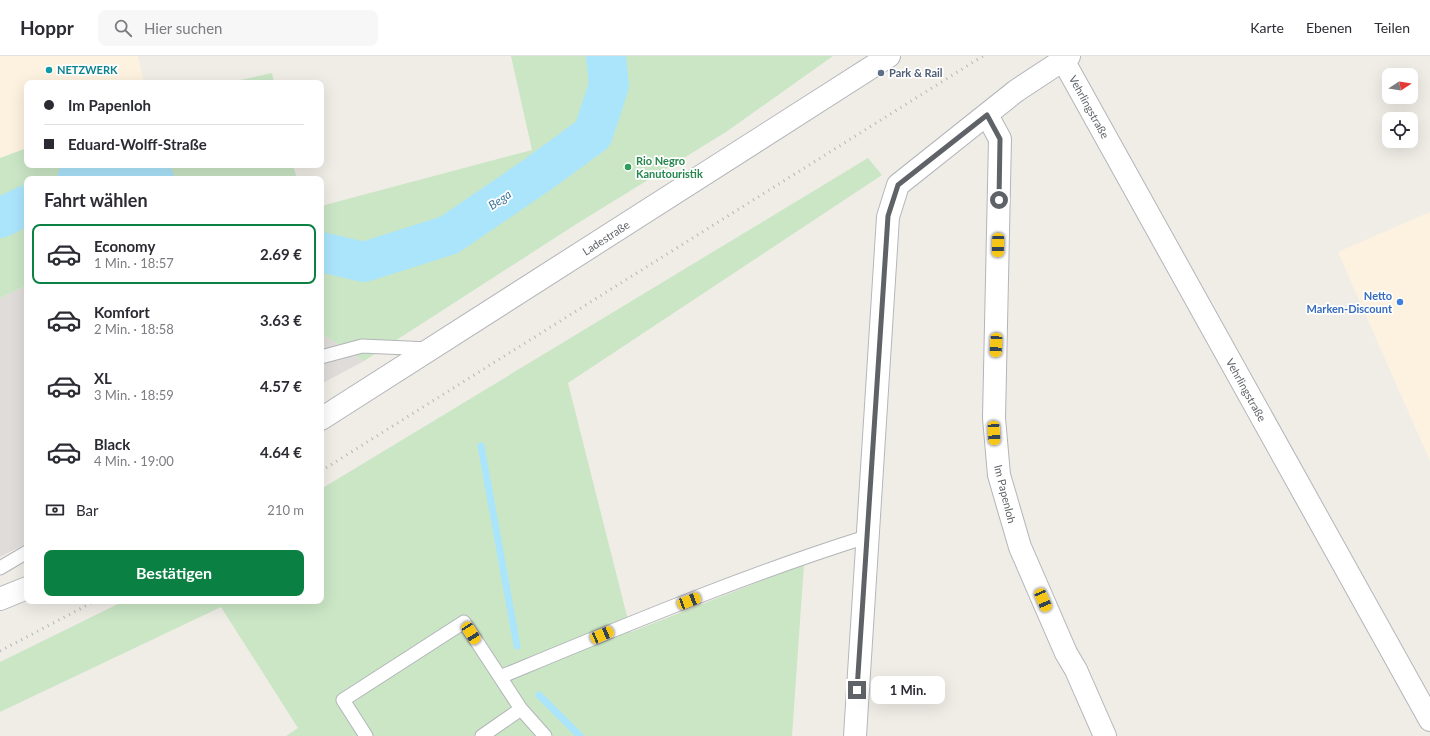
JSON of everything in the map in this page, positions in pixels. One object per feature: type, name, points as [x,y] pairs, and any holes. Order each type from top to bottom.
[{"type":"street","name":"Ladestraße","points":[[324,417],[433,349],[889,56]]},
{"type":"street","points":[[855,736],[866,537],[888,216],[898,185],[1016,91],[1066,58]]},
{"type":"street","name":"Vehrlingstraße","points":[[1066,58],[1430,720]]},
{"type":"street","name":"Im Papenloh","points":[[987,115],[1000,139],[994,418],[999,475],[1020,547],[1066,653],[1076,670],[1105,736]]},
{"type":"street","points":[[0,599],[24,589]]},
{"type":"lane","points":[[324,356],[362,346],[433,349]]},
{"type":"lane","points":[[500,678],[631,623],[818,552],[866,537]]},
{"type":"lane","points":[[0,568],[24,554]]},
{"type":"lane","points":[[366,736],[343,700],[464,622],[521,709],[545,736]]},
{"type":"lane","points":[[482,736],[521,709]]},
{"type":"shaded area","points":[[0,56],[138,56],[143,80],[24,80],[24,149],[0,158]]},
{"type":"shaded area","name":"Netto Marken-Discount","points":[[1430,212],[1430,461],[1338,252]]},
{"type":"shaded area","points":[[24,286],[24,545],[0,557],[0,298]]},
{"type":"shaded area","points":[[324,335],[364,361],[324,382]]},
{"type":"green space","points":[[511,56],[833,56],[726,132],[578,223],[364,361],[324,335],[324,205],[532,150]]},
{"type":"green space","points":[[272,73],[273,80],[240,80]]},
{"type":"green space","points":[[24,149],[24,168],[294,168],[296,176],[24,176],[24,286],[0,298],[0,158]]},
{"type":"green space","points":[[868,158],[882,175],[568,383],[631,632],[804,564],[792,736],[286,736],[298,728],[221,607],[0,712],[0,662],[118,604],[324,604],[324,487]]},
{"type":"waterway","name":"Bega","points":[[324,253],[364,262],[449,235],[537,175],[593,134],[609,85],[606,56]]},
{"type":"waterway","name":"Bega","points":[[83,176],[92,171],[131,176]]},
{"type":"waterway","name":"Bega","points":[[0,218],[24,206]]},
{"type":"waterway","points":[[481,446],[517,646]]},
{"type":"waterway","points":[[539,695],[580,736]]},
{"type":"railway","points":[[324,469],[983,56]]},
{"type":"railway","points":[[0,651],[89,604]]},
{"type":"place","name":"NETZWERK","points":[[49,70]]},
{"type":"place","name":"Park & Rail","points":[[881,73]]},
{"type":"place","name":"Rio Negro Kanutouristik","points":[[628,167]]},
{"type":"place","name":"Netto Marken-Discount","points":[[1400,302]]},
{"type":"route","points":[[857,690],[888,216],[898,185],[987,115],[1000,139],[999,200]]}]
